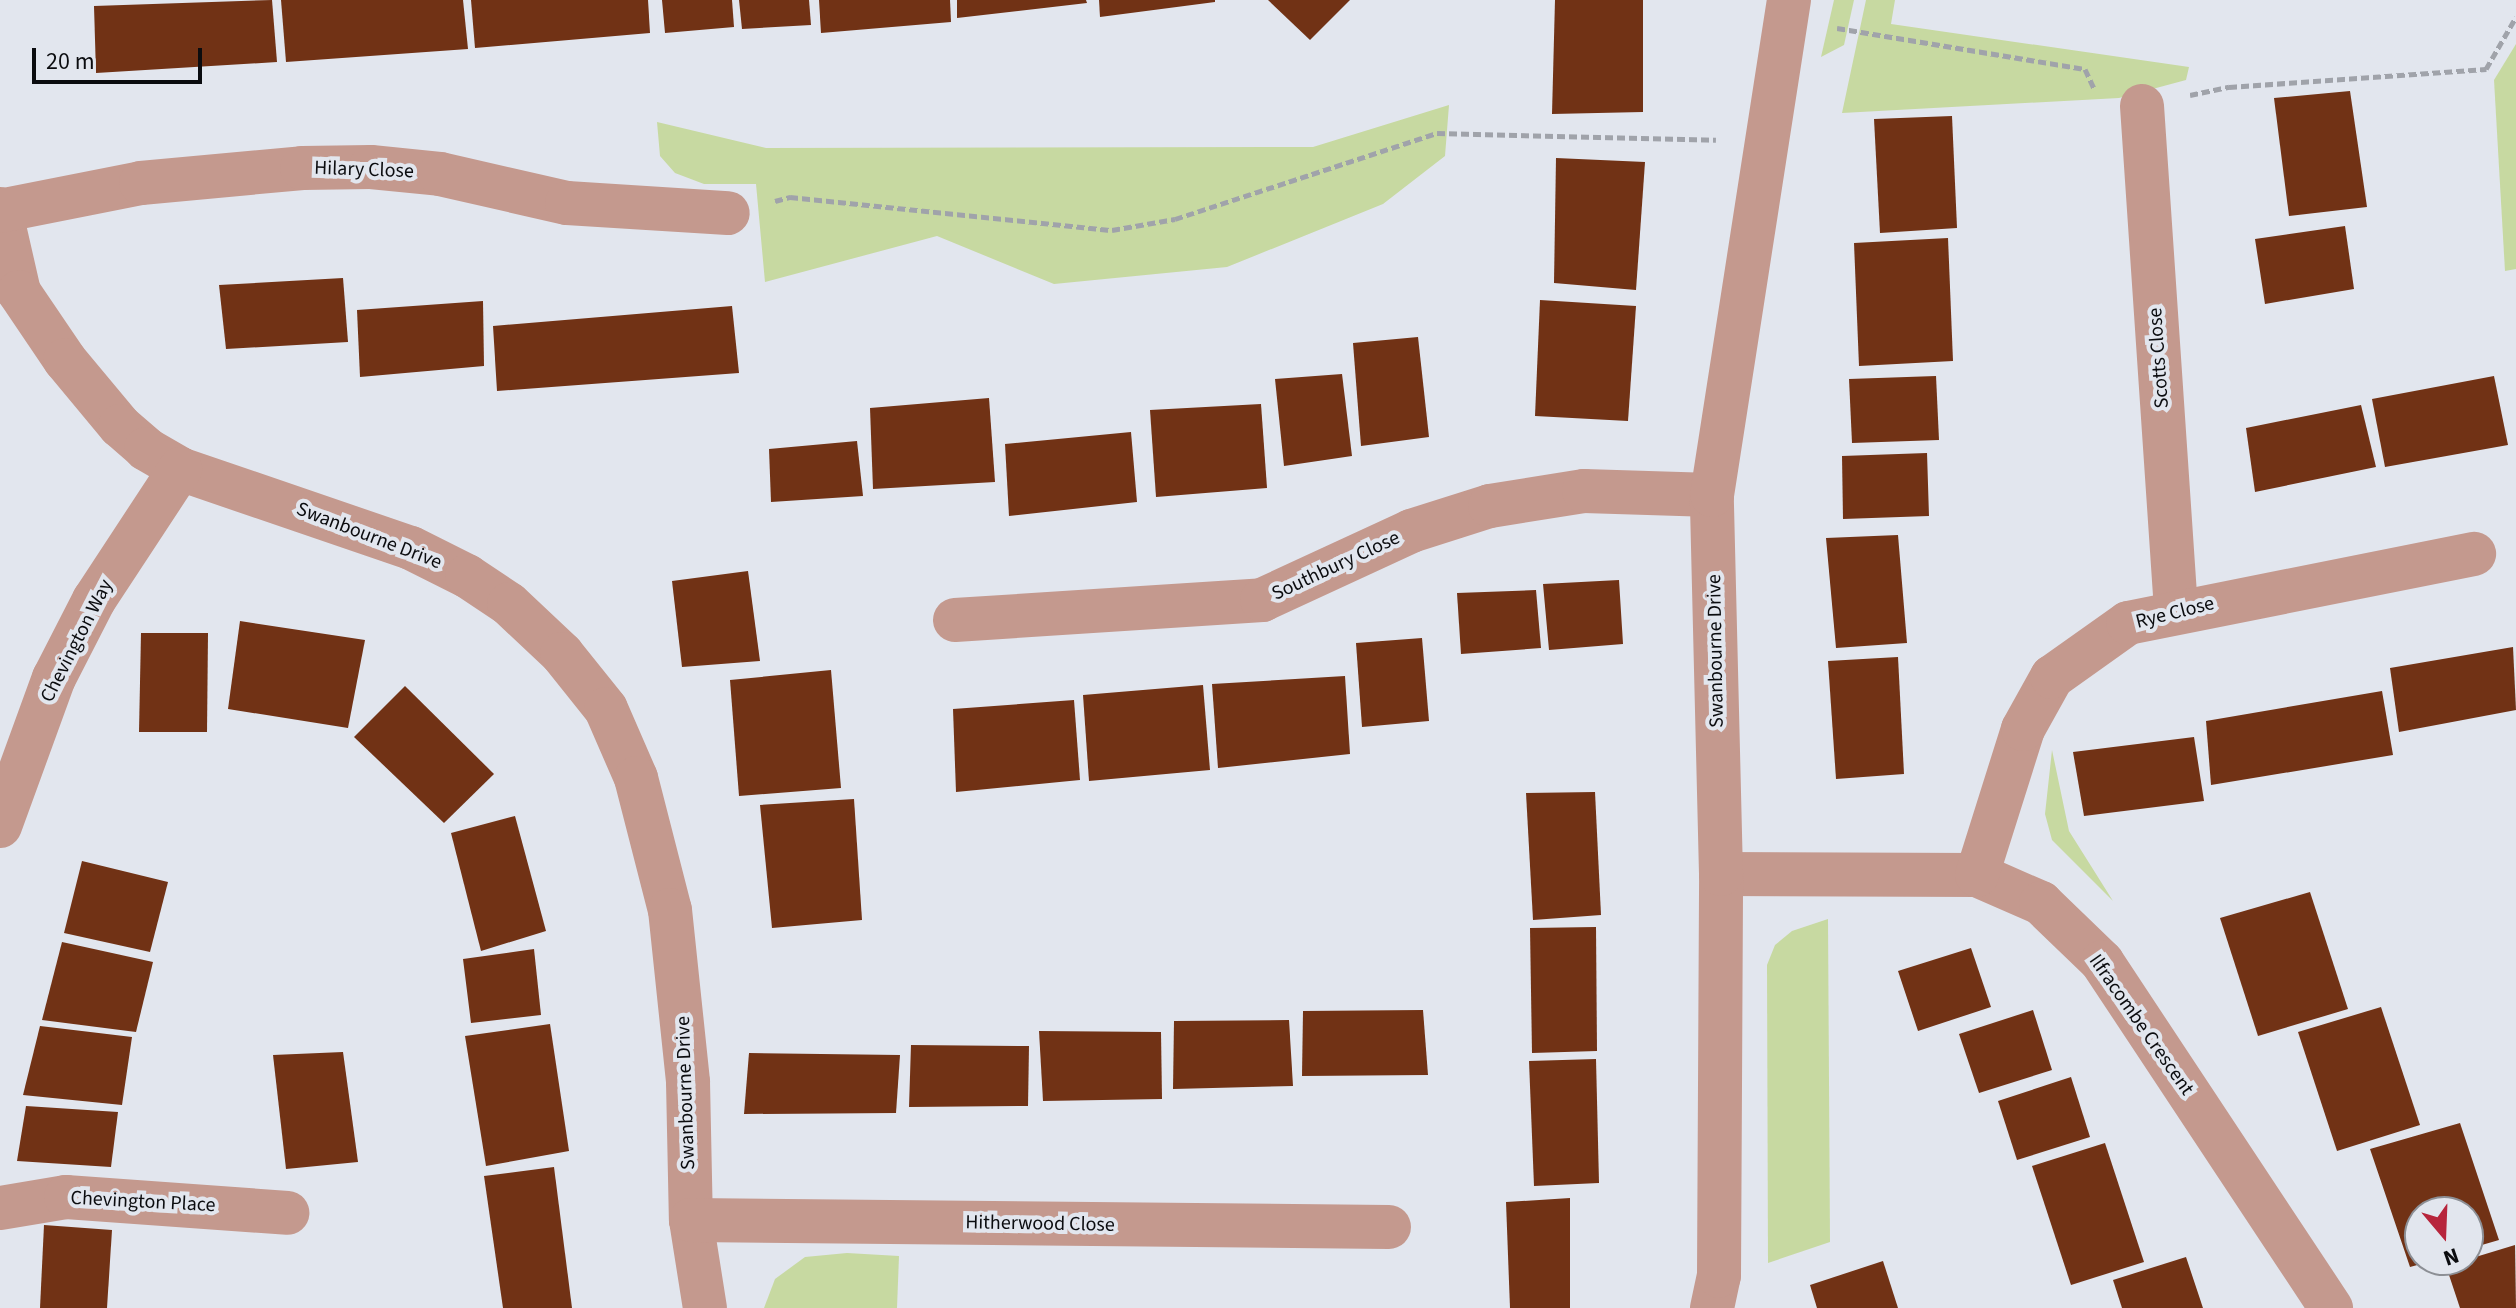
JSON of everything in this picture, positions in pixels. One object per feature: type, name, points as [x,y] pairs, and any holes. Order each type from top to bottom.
[{"type":"street","name":"Swanbourne Drive","points":[[1712,1308],[1719,1276],[1721,874],[1712,495],[1764,142],[1787,9]]},
{"type":"street","name":"Scotts Close","points":[[2142,106],[2176,610]]},
{"type":"street","name":"Hilary Close","points":[[0,210],[141,183],[371,167],[440,174],[567,203],[728,213]]},
{"type":"street","name":"Swanbourne Drive","points":[[0,210],[19,292],[42,328],[120,426],[180,469],[411,548],[467,576],[509,604],[562,654],[606,709],[655,836],[672,923],[688,1082],[691,1220],[705,1308]]},
{"type":"street","name":"Chevington Way","points":[[0,826],[54,678],[94,600],[180,469]]},
{"type":"street","name":"Southbury Close","points":[[955,620],[1262,600],[1411,531],[1490,506],[1584,491],[1712,495]]},
{"type":"street","name":"Rye Close","points":[[1977,875],[2023,729],[2052,677],[2128,623],[2176,610],[2474,554]]},
{"type":"street","name":"Ilfracombe Crescent","points":[[1721,874],[1977,875],[2041,903],[2102,962],[2331,1308]]},
{"type":"street","name":"Chevington Place","points":[[0,1208],[66,1197],[287,1213]]},
{"type":"street","name":"Hitherwood Close","points":[[691,1220],[1389,1227]]},
{"type":"path","points":[[1787,9],[2085,69],[2103,105],[2142,106],[2229,87],[2486,69],[2516,17]]},
{"type":"path","points":[[728,213],[790,197],[1112,230],[1175,219],[1437,133],[1764,142]]},
{"type":"green space","points":[[1834,0],[1854,0],[1844,45],[1821,57]]},
{"type":"green space","points":[[1866,0],[1895,0],[1891,24],[2189,67],[2186,80],[2119,98],[1842,113]]},
{"type":"green space","points":[[2516,44],[2516,269],[2505,271],[2494,80]]},
{"type":"green space","points":[[1449,105],[1445,156],[1383,204],[1227,267],[1054,284],[937,236],[765,282],[756,184],[704,184],[675,173],[660,156],[657,122],[766,148],[1313,147]]},
{"type":"green space","points":[[2052,750],[2069,831],[2113,901],[2052,840],[2045,814]]},
{"type":"green space","points":[[1828,919],[1830,1242],[1768,1263],[1767,965],[1775,945],[1792,931]]},
{"type":"green space","points":[[847,1253],[899,1256],[897,1308],[764,1308],[775,1279],[805,1257]]},
{"type":"building","points":[[272,0],[277,62],[96,73],[94,6]]},
{"type":"building","points":[[281,0],[463,0],[468,49],[286,62]]},
{"type":"building","points":[[471,0],[648,0],[650,33],[475,48]]},
{"type":"building","points":[[662,0],[732,0],[734,27],[665,33]]},
{"type":"building","points":[[739,0],[809,0],[811,25],[742,29]]},
{"type":"building","points":[[819,0],[950,0],[951,22],[821,33]]},
{"type":"building","points":[[957,0],[1086,0],[1087,3],[957,18]]},
{"type":"building","points":[[1099,0],[1215,0],[1215,2],[1100,17]]},
{"type":"building","points":[[1268,0],[1350,0],[1310,40]]},
{"type":"building","points":[[1555,0],[1643,0],[1643,112],[1552,114]]},
{"type":"building","points":[[2350,91],[2367,207],[2289,216],[2274,98]]},
{"type":"building","points":[[1952,116],[1957,228],[1880,233],[1874,119]]},
{"type":"building","points":[[1556,158],[1645,162],[1636,290],[1554,283]]},
{"type":"building","points":[[2345,226],[2354,289],[2265,304],[2255,239]]},
{"type":"building","points":[[1948,238],[1953,361],[1859,366],[1854,243]]},
{"type":"building","points":[[343,278],[348,342],[226,349],[219,285]]},
{"type":"building","points":[[1540,300],[1636,306],[1628,421],[1535,416]]},
{"type":"building","points":[[483,301],[484,366],[360,377],[357,310]]},
{"type":"building","points":[[732,306],[739,373],[497,391],[493,326]]},
{"type":"building","points":[[1418,337],[1429,437],[1361,446],[1353,343]]},
{"type":"building","points":[[1342,374],[1352,456],[1284,466],[1275,379]]},
{"type":"building","points":[[1936,376],[1939,440],[1852,443],[1849,379]]},
{"type":"building","points":[[2494,376],[2508,445],[2385,467],[2372,399]]},
{"type":"building","points":[[989,398],[995,482],[873,489],[870,408]]},
{"type":"building","points":[[1261,404],[1267,488],[1156,497],[1150,410]]},
{"type":"building","points":[[2361,405],[2376,467],[2255,492],[2246,428]]},
{"type":"building","points":[[1131,432],[1137,502],[1009,516],[1005,444]]},
{"type":"building","points":[[857,441],[863,496],[771,502],[769,449]]},
{"type":"building","points":[[1927,453],[1929,516],[1843,519],[1842,456]]},
{"type":"building","points":[[1898,535],[1907,643],[1836,648],[1826,538]]},
{"type":"building","points":[[748,571],[760,661],[682,667],[672,581]]},
{"type":"building","points":[[1619,580],[1623,644],[1549,650],[1543,584]]},
{"type":"building","points":[[1536,590],[1541,648],[1461,654],[1457,593]]},
{"type":"building","points":[[240,621],[365,640],[348,728],[228,709]]},
{"type":"building","points":[[141,633],[208,633],[207,732],[139,732]]},
{"type":"building","points":[[1422,638],[1429,721],[1362,727],[1356,643]]},
{"type":"building","points":[[2513,647],[2516,710],[2399,732],[2390,668]]},
{"type":"building","points":[[1898,657],[1904,774],[1836,779],[1828,661]]},
{"type":"building","points":[[831,670],[841,788],[739,796],[730,680]]},
{"type":"building","points":[[1345,676],[1350,754],[1218,768],[1212,684]]},
{"type":"building","points":[[1203,685],[1210,770],[1089,781],[1083,695]]},
{"type":"building","points":[[405,686],[494,774],[444,823],[354,737]]},
{"type":"building","points":[[2382,691],[2393,755],[2211,785],[2206,721]]},
{"type":"building","points":[[1074,700],[1080,780],[956,792],[953,709]]},
{"type":"building","points":[[2194,737],[2204,801],[2084,816],[2073,752]]},
{"type":"building","points":[[1595,792],[1601,915],[1533,920],[1526,793]]},
{"type":"building","points":[[854,799],[862,920],[772,928],[760,805]]},
{"type":"building","points":[[515,816],[546,931],[481,951],[451,833]]},
{"type":"building","points":[[82,861],[168,882],[150,952],[64,933]]},
{"type":"building","points":[[2310,892],[2348,1009],[2258,1036],[2220,918]]},
{"type":"building","points":[[1596,927],[1597,1051],[1532,1053],[1530,928]]},
{"type":"building","points":[[62,942],[153,962],[136,1032],[42,1020]]},
{"type":"building","points":[[1971,948],[1991,1007],[1918,1031],[1898,971]]},
{"type":"building","points":[[534,949],[541,1015],[471,1023],[463,959]]},
{"type":"building","points":[[2381,1007],[2420,1125],[2337,1151],[2298,1032]]},
{"type":"building","points":[[1423,1010],[1428,1075],[1302,1076],[1303,1011]]},
{"type":"building","points":[[2033,1010],[2052,1070],[1979,1093],[1959,1034]]},
{"type":"building","points":[[1289,1020],[1293,1086],[1173,1089],[1174,1021]]},
{"type":"building","points":[[550,1024],[569,1151],[486,1166],[465,1036]]},
{"type":"building","points":[[40,1026],[132,1037],[122,1105],[23,1095]]},
{"type":"building","points":[[1039,1031],[1161,1032],[1162,1099],[1043,1101]]},
{"type":"building","points":[[911,1045],[1029,1046],[1028,1106],[909,1107]]},
{"type":"building","points":[[343,1052],[358,1162],[286,1169],[273,1055]]},
{"type":"building","points":[[749,1053],[900,1055],[896,1113],[744,1114]]},
{"type":"building","points":[[1596,1059],[1599,1183],[1534,1186],[1529,1061]]},
{"type":"building","points":[[2071,1077],[2090,1137],[2017,1160],[1998,1101]]},
{"type":"building","points":[[26,1106],[118,1112],[111,1167],[17,1161]]},
{"type":"building","points":[[2460,1123],[2499,1240],[2484,1244],[2484,1196],[2404,1196],[2404,1249],[2370,1149]]},
{"type":"building","points":[[2105,1143],[2144,1262],[2071,1285],[2032,1166]]},
{"type":"building","points":[[554,1167],[572,1308],[503,1308],[484,1176]]},
{"type":"building","points":[[1570,1198],[1570,1308],[1510,1308],[1506,1202]]},
{"type":"building","points":[[44,1225],[112,1230],[107,1308],[40,1308]]},
{"type":"building","points":[[2515,1245],[2516,1308],[2460,1308],[2449,1276],[2484,1276],[2484,1254]]},
{"type":"building","points":[[2186,1257],[2203,1308],[2122,1308],[2113,1280]]},
{"type":"building","points":[[1883,1261],[1898,1308],[1817,1308],[1810,1285]]}]
